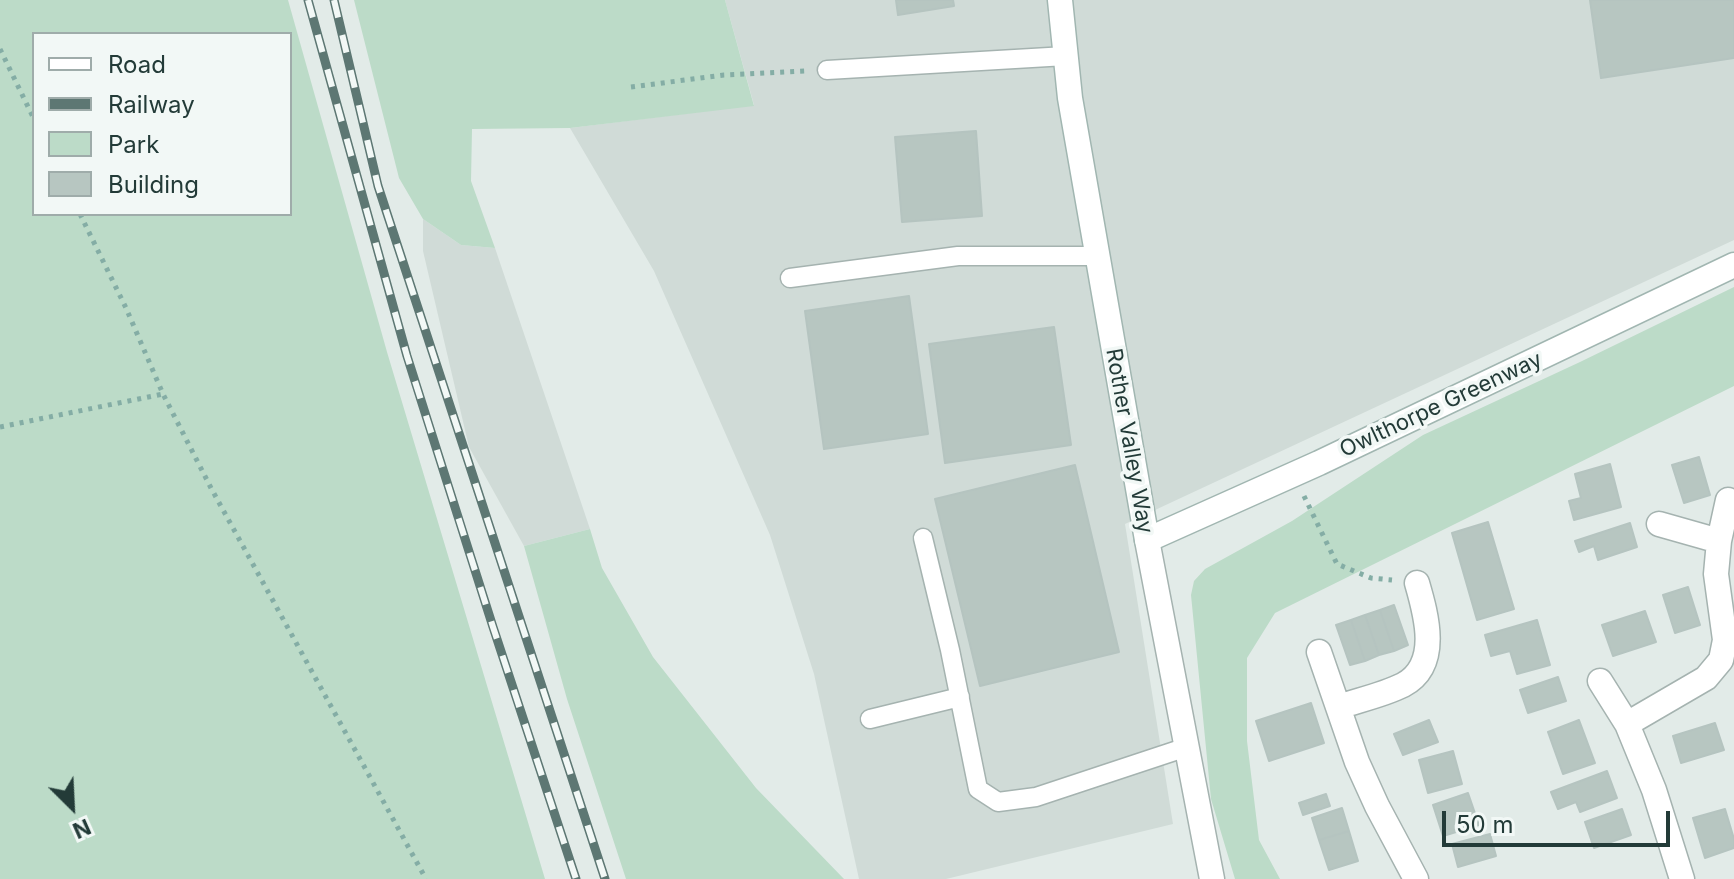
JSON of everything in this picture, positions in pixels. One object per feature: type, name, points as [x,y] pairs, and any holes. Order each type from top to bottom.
[{"type":"street","name":"Rother Valley Way","points":[[1060,0],[1070,98],[1097,256],[1212,879]]},
{"type":"street","name":"Owlthorpe Greenway","points":[[1147,540],[1294,474],[1734,265]]},
{"type":"street","points":[[1627,724],[1706,678],[1728,659],[1716,574],[1728,500]]},
{"type":"street","points":[[1659,524],[1719,541]]},
{"type":"street","points":[[1338,707],[1405,684],[1418,672],[1428,648],[1426,617],[1417,583]]},
{"type":"street","points":[[1319,652],[1357,762],[1416,879]]},
{"type":"street","points":[[1600,681],[1627,724],[1654,790],[1682,879]]},
{"type":"lane","points":[[827,70],[1066,56]]},
{"type":"lane","points":[[790,278],[958,256],[1097,256]]},
{"type":"lane","points":[[923,538],[978,789],[998,802],[1036,797],[1187,747]]},
{"type":"lane","points":[[870,719],[960,697]]},
{"type":"path","points":[[0,49],[32,115]]},
{"type":"path","points":[[631,87],[724,75],[827,70]]},
{"type":"path","points":[[81,216],[163,394],[225,514],[426,879]]},
{"type":"path","points":[[0,427],[163,394]]},
{"type":"path","points":[[1294,474],[1337,564],[1371,578],[1417,583]]},
{"type":"shaded area","points":[[725,0],[1734,0],[1734,240],[1125,524],[1173,824],[946,879],[859,879],[814,674],[770,535],[654,271],[570,128],[754,105]]},
{"type":"shaded area","points":[[423,219],[461,245],[495,248],[590,529],[524,546],[469,447],[423,251]]},
{"type":"green space","points":[[0,0],[288,0],[387,352],[545,879],[0,879]]},
{"type":"green space","points":[[354,0],[725,0],[754,106],[570,128],[472,129],[471,181],[495,248],[461,245],[423,219],[399,178]]},
{"type":"green space","points":[[1734,287],[1734,386],[1275,613],[1247,658],[1247,741],[1259,840],[1280,879],[1235,879],[1211,799],[1191,595],[1194,581],[1205,569],[1292,521],[1423,435]]},
{"type":"green space","points":[[590,529],[602,568],[653,657],[756,788],[844,879],[626,879],[567,699],[524,546]]},
{"type":"building","points":[[896,0],[953,0],[954,6],[898,15]]},
{"type":"building","points":[[1590,0],[1734,0],[1734,58],[1601,78]]},
{"type":"building","points":[[976,131],[982,216],[902,222],[895,137]]},
{"type":"building","points":[[909,296],[928,434],[824,449],[805,311]]},
{"type":"building","points":[[1054,327],[1071,445],[945,463],[929,344]]},
{"type":"building","points":[[1699,457],[1710,495],[1684,503],[1672,465]]},
{"type":"building","points":[[1610,464],[1621,507],[1574,520],[1569,501],[1581,498],[1575,474]]},
{"type":"building","points":[[1075,465],[1119,652],[980,686],[935,499]]},
{"type":"building","points":[[1488,522],[1514,609],[1477,620],[1452,533]]},
{"type":"building","points":[[1630,523],[1637,547],[1598,560],[1594,546],[1579,552],[1575,541]]},
{"type":"building","points":[[1688,587],[1700,625],[1675,633],[1663,595]]},
{"type":"building","points":[[1394,605],[1408,645],[1394,651],[1380,610]]},
{"type":"building","points":[[1380,610],[1394,651],[1379,655],[1365,615]]},
{"type":"building","points":[[1645,611],[1656,642],[1613,656],[1602,625]]},
{"type":"building","points":[[1365,615],[1379,655],[1365,661],[1351,620]]},
{"type":"building","points":[[1351,620],[1365,661],[1350,665],[1336,625]]},
{"type":"building","points":[[1537,620],[1550,665],[1517,674],[1510,651],[1491,656],[1485,635]]},
{"type":"building","points":[[1558,677],[1566,701],[1528,713],[1520,690]]},
{"type":"building","points":[[1311,703],[1324,743],[1269,761],[1256,721]]},
{"type":"building","points":[[1429,720],[1438,742],[1403,755],[1394,734]]},
{"type":"building","points":[[1579,720],[1595,763],[1563,774],[1548,732]]},
{"type":"building","points":[[1715,723],[1724,750],[1681,763],[1673,736]]},
{"type":"building","points":[[1453,751],[1462,784],[1428,793],[1419,760]]},
{"type":"building","points":[[1607,771],[1617,798],[1580,812],[1576,802],[1558,809],[1551,792]]},
{"type":"building","points":[[1468,793],[1479,825],[1443,836],[1433,805]]},
{"type":"building","points":[[1326,794],[1330,806],[1303,815],[1299,803]]},
{"type":"building","points":[[1342,808],[1349,831],[1319,840],[1312,818]]},
{"type":"building","points":[[1622,809],[1631,835],[1594,848],[1585,822]]},
{"type":"building","points":[[1725,809],[1734,848],[1705,858],[1693,818]]},
{"type":"building","points":[[1349,831],[1358,861],[1329,870],[1319,840]]},
{"type":"building","points":[[1490,834],[1496,856],[1458,867],[1452,844]]},
{"type":"railway","points":[[308,0],[407,356],[576,879]]},
{"type":"railway","points":[[334,0],[378,186],[605,879]]}]
